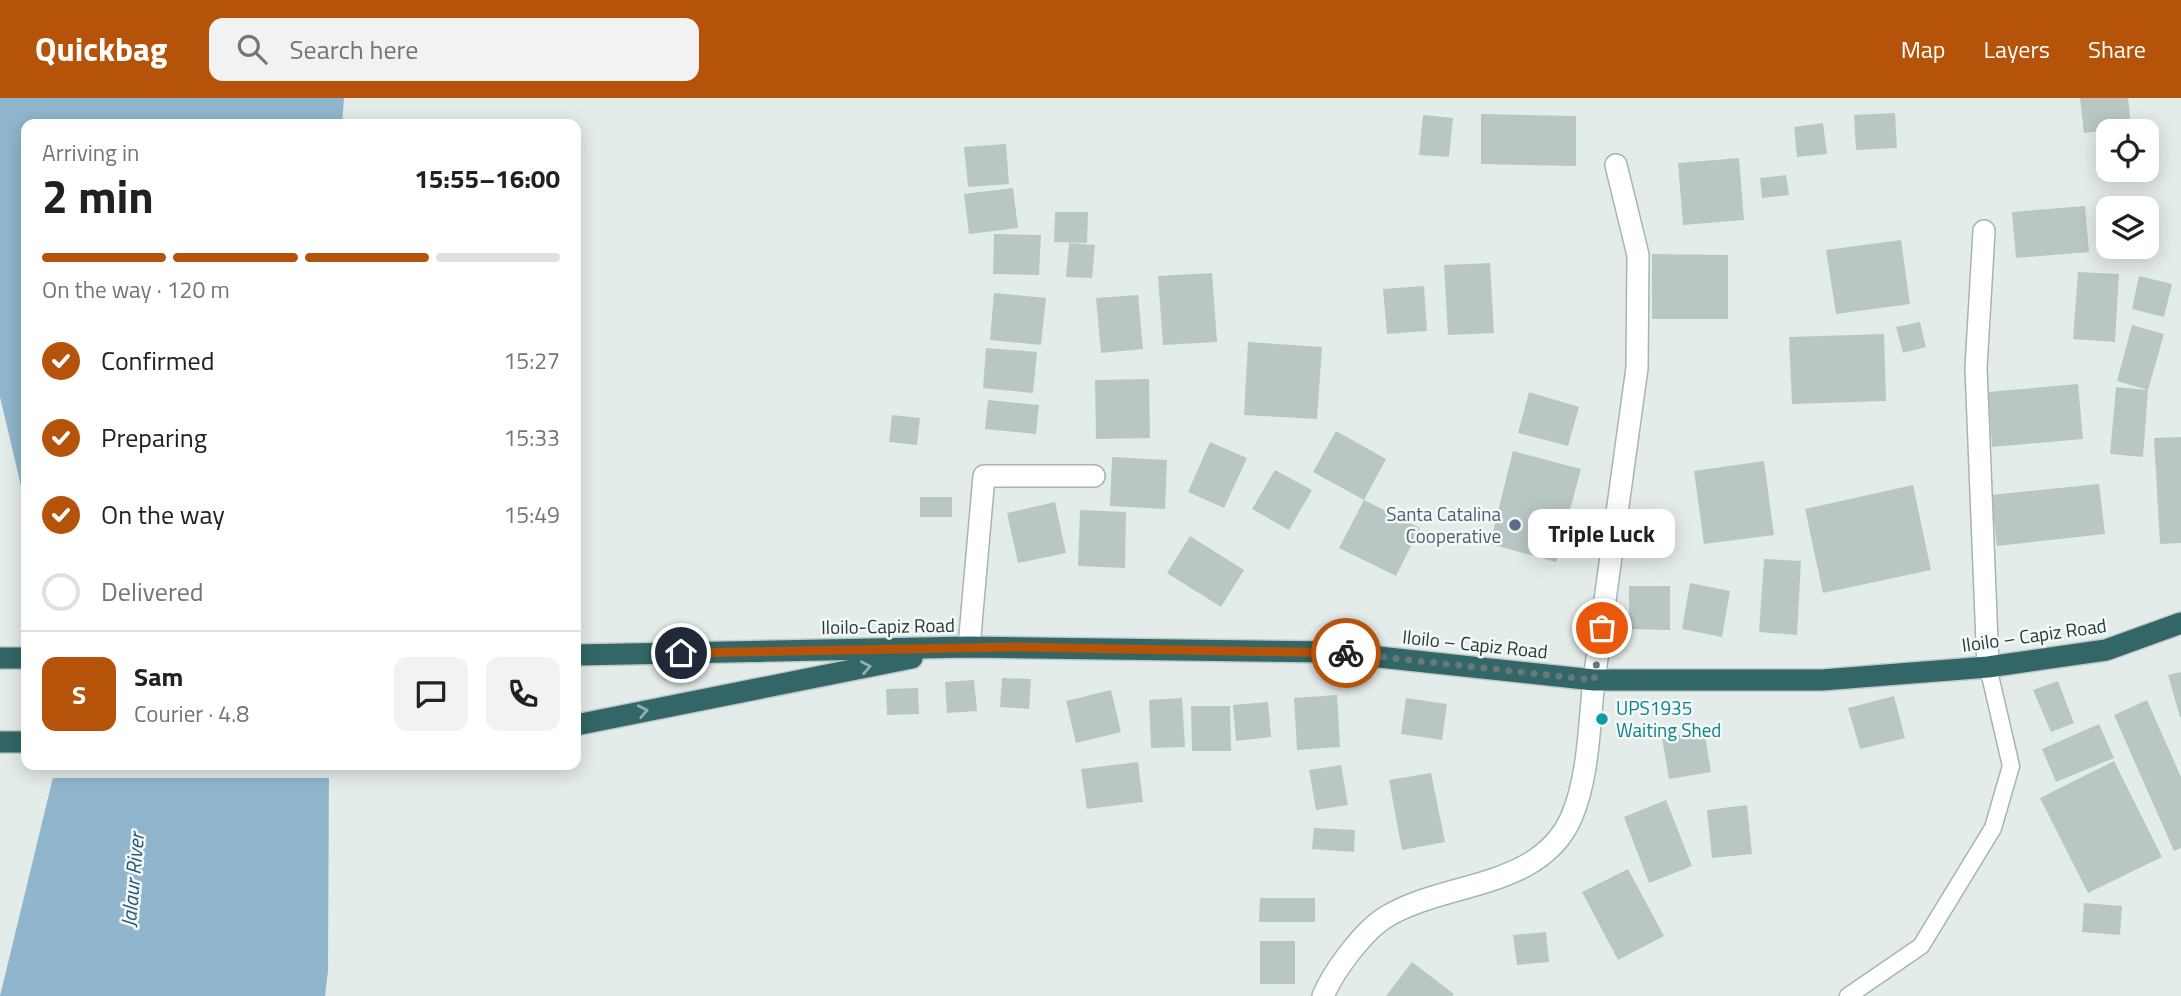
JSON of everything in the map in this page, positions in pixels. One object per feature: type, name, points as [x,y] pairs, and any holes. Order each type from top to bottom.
[{"type":"highway","name":"Iloilo – Capiz Road","points":[[968,647],[1332,652],[1594,680],[1822,680],[1987,667],[2106,650],[2181,623]]},
{"type":"highway","name":"Iloilo-Capiz Road","points":[[581,655],[968,647]]},
{"type":"highway","name":"Iloilo-Capiz Road","points":[[581,724],[968,647]]},
{"type":"highway","points":[[0,659],[21,658]]},
{"type":"highway","points":[[0,742],[21,742]]},
{"type":"street","points":[[1323,996],[1356,946],[1385,918],[1447,893],[1517,872],[1555,843],[1571,818],[1583,780],[1637,368],[1638,255],[1616,165]]},
{"type":"street","points":[[1984,231],[1976,368],[1987,667]]},
{"type":"street","points":[[968,647],[985,476],[1094,476]]},
{"type":"lane","points":[[1848,996],[1921,946],[1993,828],[2011,766],[1987,667]]},
{"type":"water","points":[[0,98],[344,98],[342,119],[21,119],[21,486],[0,397]]},
{"type":"water","name":"Jalaur River","points":[[55,770],[329,770],[328,971],[325,996],[0,996]]},
{"type":"pier","points":[[51,770],[332,770],[332,778],[49,778]]},
{"type":"building","points":[[2080,98],[2128,98],[2130,119],[2096,119],[2096,132],[2084,133]]},
{"type":"building","points":[[1895,113],[1897,148],[1856,150],[1854,115]]},
{"type":"building","points":[[1481,114],[1576,116],[1576,166],[1481,164]]},
{"type":"building","points":[[1423,115],[1453,118],[1449,157],[1419,155]]},
{"type":"building","points":[[1823,123],[1827,154],[1797,157],[1794,127]]},
{"type":"building","points":[[1006,144],[1009,184],[968,187],[964,147]]},
{"type":"building","points":[[1739,158],[1744,220],[1683,225],[1678,163]]},
{"type":"building","points":[[1786,175],[1789,195],[1762,198],[1760,178]]},
{"type":"building","points":[[1013,188],[1018,228],[969,234],[964,194]]},
{"type":"building","points":[[2085,206],[2089,252],[2016,258],[2012,212]]},
{"type":"building","points":[[1055,212],[1088,212],[1087,243],[1054,242]]},
{"type":"building","points":[[994,234],[1041,235],[1039,275],[993,274]]},
{"type":"building","points":[[1901,240],[1910,304],[1836,314],[1826,250]]},
{"type":"building","points":[[1069,243],[1095,245],[1092,278],[1066,277]]},
{"type":"building","points":[[1652,254],[1728,255],[1728,319],[1652,319]]},
{"type":"building","points":[[1490,263],[1494,333],[1448,335],[1444,265]]},
{"type":"building","points":[[2078,272],[2119,274],[2115,342],[2073,339]]},
{"type":"building","points":[[1212,273],[1217,342],[1163,345],[1158,276]]},
{"type":"building","points":[[2139,276],[2172,284],[2164,317],[2132,309]]},
{"type":"building","points":[[1424,286],[1427,331],[1387,334],[1383,289]]},
{"type":"building","points":[[994,293],[1046,298],[1041,345],[990,340]]},
{"type":"building","points":[[1138,295],[1143,349],[1101,353],[1096,298]]},
{"type":"building","points":[[1920,322],[1926,347],[1903,353],[1896,327]]},
{"type":"building","points":[[2132,325],[2164,334],[2148,390],[2117,381]]},
{"type":"building","points":[[1884,334],[1886,401],[1792,404],[1789,337]]},
{"type":"building","points":[[1248,342],[1322,347],[1317,419],[1244,415]]},
{"type":"building","points":[[986,348],[1037,352],[1033,393],[983,388]]},
{"type":"building","points":[[1149,379],[1150,438],[1096,439],[1095,380]]},
{"type":"building","points":[[2078,384],[2083,439],[1992,447],[1988,392]]},
{"type":"building","points":[[2116,387],[2148,390],[2143,457],[2110,454]]},
{"type":"building","points":[[1529,392],[1579,407],[1568,446],[1518,433]]},
{"type":"building","points":[[988,400],[1039,405],[1036,434],[985,429]]},
{"type":"building","points":[[892,415],[920,418],[917,445],[889,442]]},
{"type":"building","points":[[1336,431],[1386,459],[1364,500],[1313,472]]},
{"type":"building","points":[[2181,437],[2181,543],[2160,544],[2154,438]]},
{"type":"building","points":[[1210,442],[1247,458],[1224,508],[1188,492]]},
{"type":"building","points":[[1513,451],[1581,469],[1556,562],[1490,544]]},
{"type":"building","points":[[1112,457],[1167,460],[1165,509],[1110,506]]},
{"type":"building","points":[[1764,461],[1774,535],[1704,544],[1694,471]]},
{"type":"building","points":[[1275,470],[1312,490],[1289,530],[1252,509]]},
{"type":"building","points":[[2099,484],[2105,534],[1997,546],[1991,495]]},
{"type":"building","points":[[1913,485],[1931,570],[1823,593],[1805,509]]},
{"type":"building","points":[[920,497],[952,497],[952,517],[920,517]]},
{"type":"building","points":[[1364,500],[1420,528],[1396,576],[1339,548]]},
{"type":"building","points":[[1055,502],[1066,553],[1018,563],[1007,513]]},
{"type":"building","points":[[1080,510],[1126,512],[1125,568],[1078,566]]},
{"type":"building","points":[[1190,536],[1244,570],[1221,607],[1167,573]]},
{"type":"building","points":[[1764,559],[1801,561],[1797,635],[1759,632]]},
{"type":"building","points":[[1690,583],[1730,591],[1722,637],[1682,629]]},
{"type":"building","points":[[1629,586],[1670,586],[1670,630],[1629,629]]},
{"type":"building","points":[[2181,672],[2181,717],[2180,717],[2168,675]]},
{"type":"building","points":[[1002,678],[1031,679],[1029,709],[1000,707]]},
{"type":"building","points":[[974,680],[977,711],[947,713],[945,682]]},
{"type":"building","points":[[2058,681],[2074,723],[2051,732],[2033,690]]},
{"type":"building","points":[[918,688],[919,714],[887,715],[886,689]]},
{"type":"building","points":[[1111,690],[1121,732],[1076,743],[1066,701]]},
{"type":"building","points":[[1337,695],[1340,747],[1297,750],[1294,698]]},
{"type":"building","points":[[1894,696],[1905,738],[1860,749],[1848,708]]},
{"type":"building","points":[[1182,698],[1185,747],[1151,748],[1149,700]]},
{"type":"building","points":[[1406,698],[1447,704],[1442,740],[1401,734]]},
{"type":"building","points":[[2147,700],[2181,777],[2181,848],[2174,851],[2114,715]]},
{"type":"building","points":[[1268,702],[1271,737],[1236,741],[1233,705]]},
{"type":"building","points":[[1191,706],[1230,706],[1231,751],[1192,751]]},
{"type":"building","points":[[2099,724],[2114,758],[2056,782],[2042,749]]},
{"type":"building","points":[[1704,730],[1711,772],[1669,779],[1662,738]]},
{"type":"building","points":[[2114,761],[2162,857],[2088,893],[2040,798]]},
{"type":"building","points":[[1138,762],[1143,802],[1087,809],[1081,769]]},
{"type":"building","points":[[1341,765],[1348,805],[1316,810],[1309,770]]},
{"type":"building","points":[[1431,773],[1445,842],[1402,850],[1389,780]]},
{"type":"building","points":[[1666,800],[1692,866],[1649,883],[1624,817]]},
{"type":"building","points":[[1747,805],[1752,854],[1712,858],[1707,810]]},
{"type":"building","points":[[1314,828],[1355,830],[1354,852],[1312,849]]},
{"type":"building","points":[[1628,869],[1664,936],[1618,960],[1582,892]]},
{"type":"building","points":[[1260,898],[1315,898],[1315,922],[1259,922]]},
{"type":"building","points":[[2084,903],[2122,906],[2120,935],[2082,932]]},
{"type":"building","points":[[1546,932],[1549,962],[1517,965],[1513,935]]},
{"type":"building","points":[[1260,941],[1295,941],[1295,984],[1260,984]]},
{"type":"building","points":[[1412,962],[1454,994],[1386,996]]},
{"type":"way so far","points":[[1346,653],[1594,680],[1602,628]]},
{"type":"place","name":"Santa Catalina Cooperative","points":[[1515,525]]},
{"type":"place","name":"Triple Luck","points":[[1602,628]]},
{"type":"place","name":"UPS1935 Waiting Shed","points":[[1602,719]]},
{"type":"route","points":[[681,653],[1086,647],[1346,653]]}]
